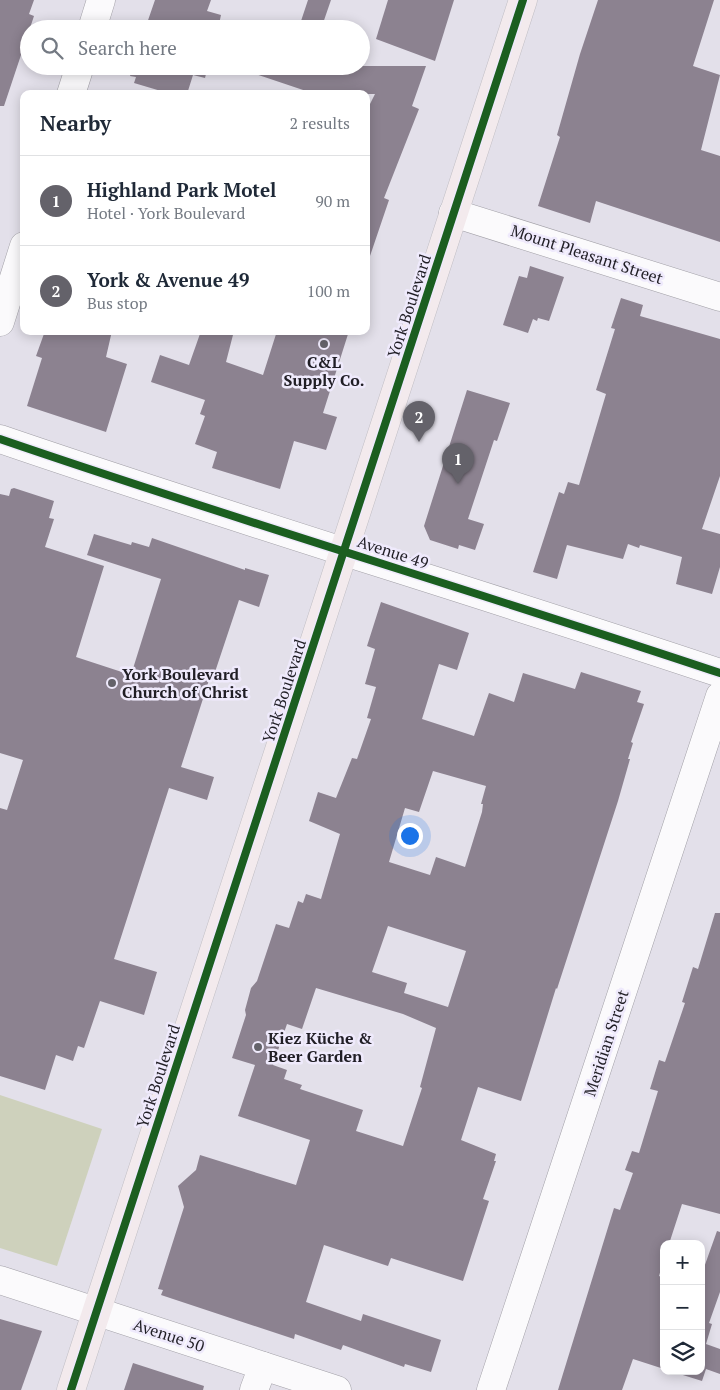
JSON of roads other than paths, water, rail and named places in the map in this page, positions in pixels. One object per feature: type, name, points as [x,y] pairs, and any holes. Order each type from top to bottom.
[{"type":"main road","name":"York Boulevard","points":[[71,1390],[523,0]]},
{"type":"street","points":[[95,20],[101,0]]},
{"type":"street","points":[[72,90],[77,75]]},
{"type":"street","name":"Mount Pleasant Street","points":[[453,213],[720,297]]},
{"type":"street","points":[[0,322],[20,259]]},
{"type":"street","name":"Avenue 49","points":[[0,440],[155,492],[720,673]]},
{"type":"street","name":"Meridian Street","points":[[491,1390],[720,696]]},
{"type":"street","name":"Avenue 50","points":[[0,1280],[96,1311],[259,1378],[337,1390]]},
{"type":"place","name":"C&L Supply Co.","points":[[324,344]]},
{"type":"place","name":"York & Avenue 49","points":[[419,442]]},
{"type":"place","name":"Highland Park Motel","points":[[458,484]]},
{"type":"place","name":"York Boulevard Church of Christ","points":[[112,683]]},
{"type":"place","name":"Kiez Küche & Beer Garden","points":[[258,1047]]}]
